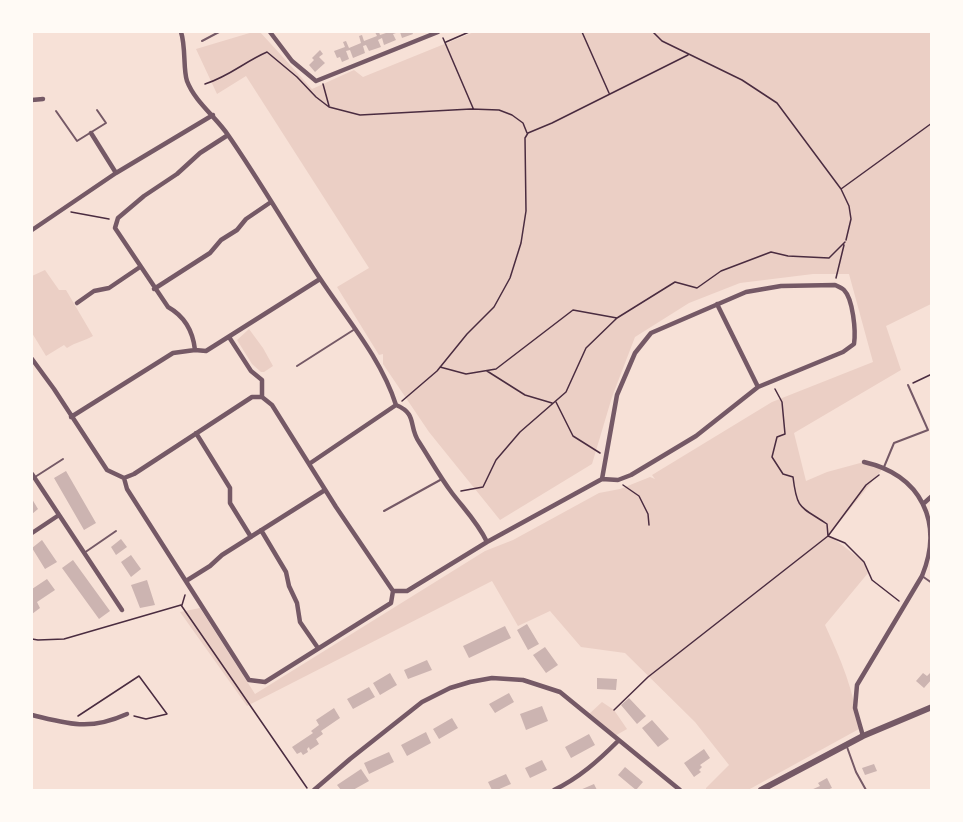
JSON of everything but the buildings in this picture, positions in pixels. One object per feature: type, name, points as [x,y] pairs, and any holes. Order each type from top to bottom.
[{"type":"street","points":[[181,32],[185,44],[186,80],[198,99],[228,135],[320,279],[355,328],[391,387],[396,405]]},
{"type":"street","points":[[270,32],[292,61],[316,81],[439,32]]},
{"type":"street","points":[[32,100],[43,99]]},
{"type":"street","points":[[32,230],[116,173],[213,115]]},
{"type":"street","points":[[91,133],[116,173]]},
{"type":"street","points":[[195,350],[194,336],[179,313],[168,307],[154,289],[115,228],[116,221],[144,195],[177,174],[200,153],[228,135]]},
{"type":"street","points":[[154,289],[210,254],[221,240],[271,202]]},
{"type":"street","points":[[77,303],[94,291],[109,288],[140,267]]},
{"type":"street","points":[[71,417],[173,353],[206,351],[320,279]]},
{"type":"street","points":[[393,591],[407,591],[488,542],[602,479],[618,480],[631,476],[696,436],[758,387],[843,352],[854,344],[856,332],[848,297],[843,289],[835,285],[781,286],[746,292],[651,333],[635,353],[617,395],[602,479]]},
{"type":"street","points":[[717,304],[758,387]]},
{"type":"street","points":[[230,337],[251,371],[262,380],[262,397]]},
{"type":"street","points":[[32,359],[107,470],[124,478],[135,474],[252,397],[262,397],[272,405],[325,490],[393,591],[391,603],[265,682],[249,680],[127,489],[124,478]]},
{"type":"street","points":[[309,464],[396,405]]},
{"type":"street","points":[[396,405],[411,414],[415,437],[452,493],[480,527],[488,542]]},
{"type":"street","points":[[196,433],[230,488],[230,503],[251,537]]},
{"type":"street","points":[[863,736],[855,708],[858,685],[922,576],[929,558],[932,530],[923,504],[898,476],[885,468],[864,462]]},
{"type":"street","points":[[33,475],[122,610]]},
{"type":"street","points":[[187,584],[222,555],[325,490]]},
{"type":"street","points":[[923,504],[932,496]]},
{"type":"street","points":[[32,533],[59,515]]},
{"type":"street","points":[[261,530],[286,572],[289,586],[297,603],[300,622],[318,648]]},
{"type":"street","points":[[314,790],[422,702],[470,681],[507,678],[532,682],[560,692],[680,790]]},
{"type":"street","points":[[761,790],[863,736],[932,707]]},
{"type":"street","points":[[32,715],[76,726],[108,722],[127,714]]},
{"type":"street","points":[[554,790],[569,783],[595,765],[618,741]]},
{"type":"lane","points":[[202,41],[219,32]]},
{"type":"lane","points":[[56,111],[77,141],[106,123],[97,110]]},
{"type":"lane","points":[[297,366],[355,328]]},
{"type":"lane","points":[[885,468],[894,443],[928,430],[908,385]]},
{"type":"lane","points":[[33,475],[63,459]]},
{"type":"lane","points":[[384,511],[442,479]]},
{"type":"lane","points":[[84,553],[116,531]]},
{"type":"lane","points":[[922,576],[932,583]]},
{"type":"lane","points":[[846,745],[856,772],[866,790]]},
{"type":"path","points":[[439,32],[474,109]]},
{"type":"path","points":[[445,42],[469,32]]},
{"type":"path","points":[[582,32],[609,94]]},
{"type":"path","points":[[653,32],[662,41],[742,80],[777,103],[840,189],[849,206],[851,219],[835,285]]},
{"type":"path","points":[[205,84],[222,79],[250,59],[267,52],[297,76],[316,97],[329,107],[360,115],[474,109],[499,110],[523,123],[528,133]]},
{"type":"path","points":[[396,405],[440,367],[467,334],[494,307],[510,278],[521,243],[526,212],[525,138],[528,133],[688,55]]},
{"type":"path","points":[[322,79],[329,107]]},
{"type":"path","points":[[840,189],[932,123]]},
{"type":"path","points":[[71,212],[116,221]]},
{"type":"path","points":[[452,493],[483,487],[496,460],[520,432],[566,392],[586,348],[617,318],[675,282],[697,288],[721,271],[771,252],[788,256],[829,258],[845,242]]},
{"type":"path","points":[[440,367],[466,374],[496,369],[573,310],[617,318]]},
{"type":"path","points":[[485,370],[525,395],[554,402],[573,436],[605,456]]},
{"type":"path","points":[[908,385],[932,374]]},
{"type":"path","points":[[771,381],[782,402],[785,434],[777,437],[772,458],[783,474],[793,477],[799,506],[827,524],[828,536]]},
{"type":"path","points":[[614,710],[656,671],[828,536],[866,485],[885,468]]},
{"type":"path","points":[[618,480],[639,496],[648,514],[649,525]]},
{"type":"path","points":[[828,536],[845,543],[864,562],[872,580],[904,605]]},
{"type":"path","points":[[187,584],[182,605],[309,790]]},
{"type":"path","points":[[32,639],[64,639],[182,605]]},
{"type":"path","points":[[76,726],[76,717],[139,676],[167,714],[146,719],[127,714]]},
{"type":"shaded area","points":[[260,32],[312,89],[354,70],[363,77],[474,32],[931,32],[931,304],[886,326],[901,370],[794,433],[806,481],[827,472],[864,462],[884,467],[829,535],[864,562],[868,573],[825,625],[846,676],[854,701],[859,729],[748,790],[706,790],[729,765],[695,722],[625,653],[581,647],[550,611],[518,626],[492,581],[247,706],[180,612],[200,608],[255,694],[485,551],[513,540],[599,493],[620,489],[650,477],[655,479],[652,475],[772,402],[873,362],[849,274],[813,274],[740,283],[689,303],[635,337],[612,397],[592,464],[500,520],[429,432],[383,364],[383,354],[379,355],[337,287],[369,268],[246,76],[217,94],[196,49]]},
{"type":"shaded area","points":[[45,270],[59,290],[66,290],[93,336],[67,348],[64,345],[46,356],[32,333],[32,276]]},
{"type":"shaded area","points":[[249,329],[273,366],[264,372],[252,364],[237,340]]},
{"type":"shaded area","points":[[602,702],[614,710],[627,729],[613,737],[588,715]]}]
